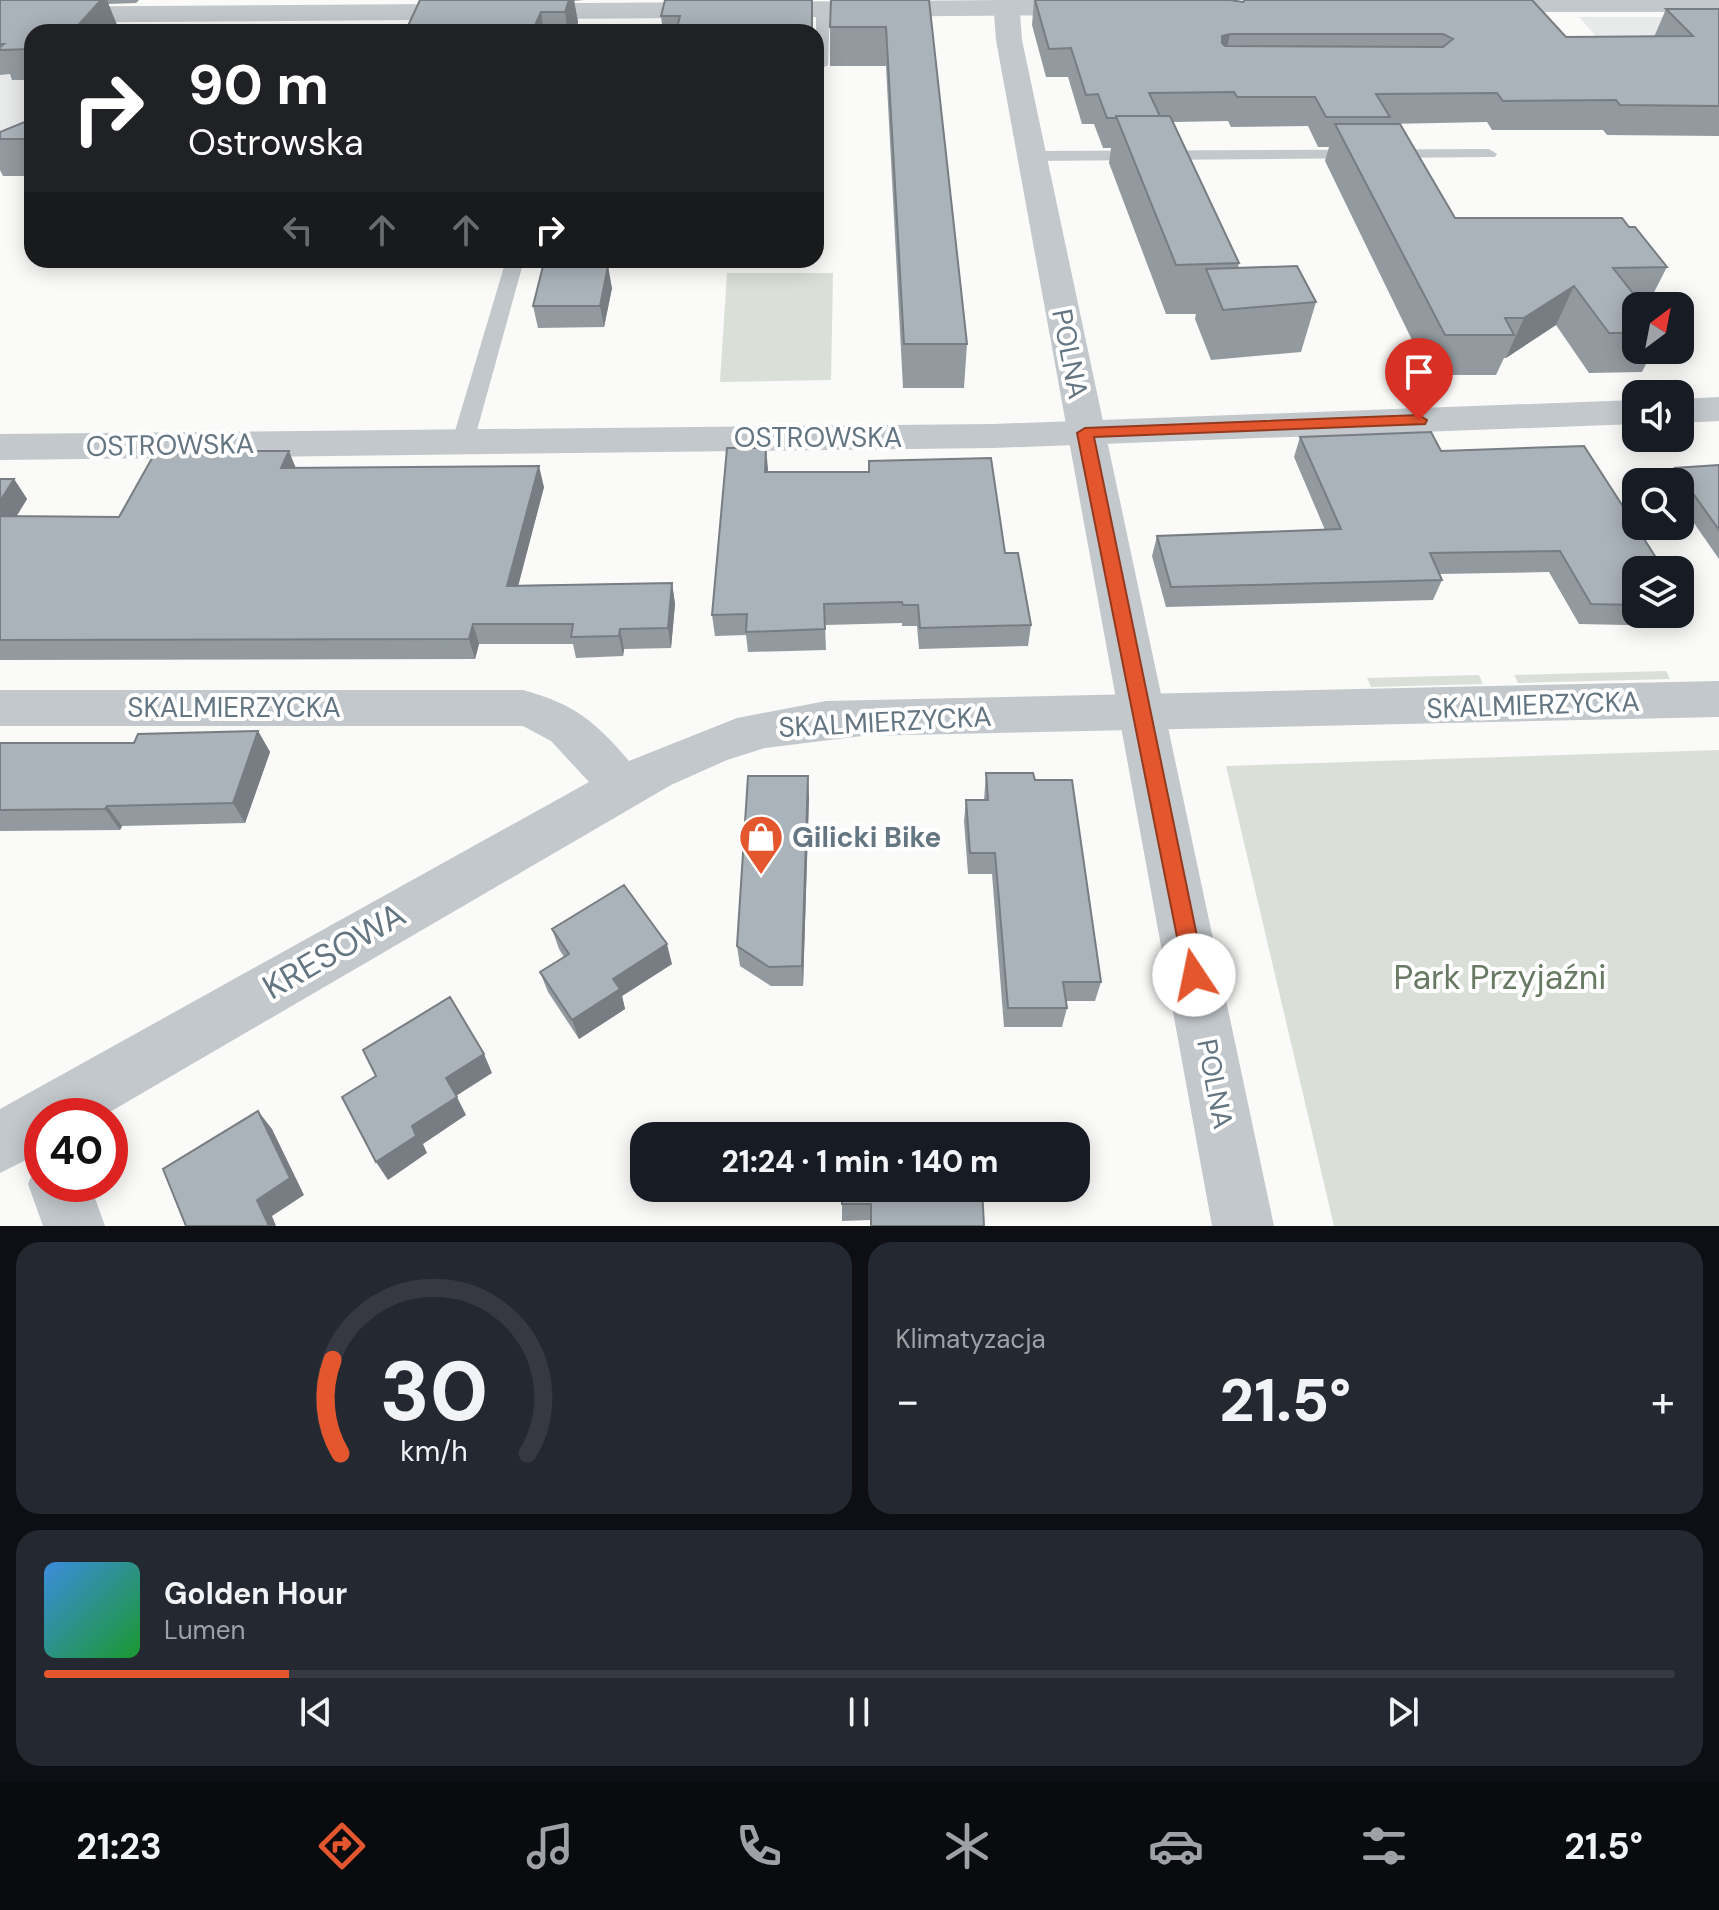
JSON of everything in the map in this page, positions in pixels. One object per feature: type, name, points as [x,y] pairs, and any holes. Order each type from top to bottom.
[{"type":"street","points":[[1447,4],[1718,2]]},
{"type":"street","points":[[0,15],[357,7],[424,20],[815,7],[1006,4],[1113,7]]},
{"type":"street","name":"POLNA","points":[[1006,4],[1085,433],[1243,1226]]},
{"type":"street","points":[[1694,410],[1719,409]]},
{"type":"street","name":"OSTROWSKA","points":[[0,447],[1085,433],[1622,413]]},
{"type":"street","name":"SKALMIERZYCKA","points":[[0,708],[523,708],[551,715],[573,729],[622,787],[695,751],[772,726],[862,717],[1141,714],[1719,699]]},
{"type":"street","name":"KRESOWA","points":[[85,1098],[622,787]]},
{"type":"street","points":[[65,1202],[74,1226]]},
{"type":"lane","points":[[1032,156],[1489,154]]},
{"type":"lane","points":[[463,441],[513,268]]},
{"type":"shaded area","points":[[1579,17],[1688,17],[1719,40],[1608,50]]},
{"type":"shaded area","points":[[0,31],[24,31],[24,147],[0,164]]},
{"type":"green space","points":[[727,273],[833,273],[831,380],[720,382]]},
{"type":"green space","points":[[1666,671],[1670,679],[1518,683],[1514,675]]},
{"type":"green space","points":[[1479,675],[1483,684],[1371,687],[1367,678]]},
{"type":"green space","name":"Park Przyjaźni","points":[[1719,750],[1719,1226],[1334,1226],[1226,766]]},
{"type":"building","points":[[0,0],[101,0],[79,24],[24,24],[24,49],[0,50],[4,44],[0,44]]},
{"type":"building","points":[[420,0],[569,0],[565,12],[541,12],[536,24],[409,24]]},
{"type":"building","points":[[665,0],[812,0],[812,24],[678,24],[680,16],[661,16]]},
{"type":"building","points":[[831,0],[929,0],[967,344],[904,344],[886,27],[830,27]]},
{"type":"building","points":[[1035,0],[1532,0],[1566,37],[1693,36],[1666,9],[1719,9],[1719,106],[1620,105],[1616,100],[1503,101],[1497,93],[1376,94],[1390,117],[1326,117],[1315,97],[1237,97],[1234,92],[1149,93],[1160,116],[1107,118],[1098,94],[1086,95],[1071,48],[1049,49]],"holes":[[[1230,34],[1443,34],[1453,39],[1443,47],[1225,46],[1222,43],[1222,36]]]},
{"type":"building","points":[[1116,116],[1170,116],[1239,263],[1176,265]]},
{"type":"building","points":[[24,122],[24,139],[0,139],[0,132]]},
{"type":"building","points":[[1335,124],[1400,124],[1455,218],[1622,218],[1629,227],[1635,227],[1667,267],[1613,268],[1632,292],[1622,292],[1622,333],[1609,333],[1574,286],[1524,318],[1505,318],[1514,335],[1445,335]]},
{"type":"building","points":[[1297,266],[1316,302],[1223,310],[1206,269]]},
{"type":"building","points":[[542,268],[608,268],[600,306],[533,306]]},
{"type":"building","points":[[1431,432],[1441,451],[1584,446],[1622,505],[1622,540],[1645,540],[1655,556],[1622,556],[1622,605],[1591,604],[1560,551],[1430,553],[1442,580],[1171,587],[1157,536],[1341,529],[1300,437]]},
{"type":"building","points":[[727,448],[766,448],[765,472],[869,472],[869,461],[991,458],[1005,553],[1018,553],[1031,625],[920,628],[918,605],[903,605],[902,602],[824,604],[825,629],[746,632],[747,614],[712,615]]},
{"type":"building","points":[[156,451],[289,451],[281,468],[539,466],[507,586],[672,583],[668,628],[620,629],[619,636],[571,637],[573,624],[473,624],[469,639],[0,640],[0,516],[119,517]]},
{"type":"building","points":[[1719,465],[1719,530],[1694,495],[1694,468],[1675,468]]},
{"type":"building","points":[[0,479],[14,479],[0,501]]},
{"type":"building","points":[[258,731],[233,803],[0,810],[0,743],[134,743],[138,734]]},
{"type":"building","points":[[986,773],[1033,773],[1035,780],[1072,780],[1101,982],[1063,982],[1067,1008],[1008,1008],[995,853],[970,853],[966,800],[988,800]]},
{"type":"building","points":[[748,776],[808,776],[802,966],[769,967],[737,946]]},
{"type":"building","points":[[624,885],[667,944],[613,979],[620,989],[572,1020],[540,972],[569,954],[552,929]]},
{"type":"building","points":[[450,997],[484,1054],[446,1078],[457,1097],[412,1126],[416,1136],[376,1162],[342,1097],[376,1076],[363,1050]]},
{"type":"building","points":[[258,1111],[290,1178],[257,1200],[269,1226],[186,1226],[163,1169]]},
{"type":"building","points":[[983,1202],[984,1226],[871,1226],[871,1204],[842,1204]]},
{"type":"place","name":"Gilicki Bike","points":[[761,876]]},
{"type":"route","points":[[1194,975],[1085,433],[1419,420]]}]
